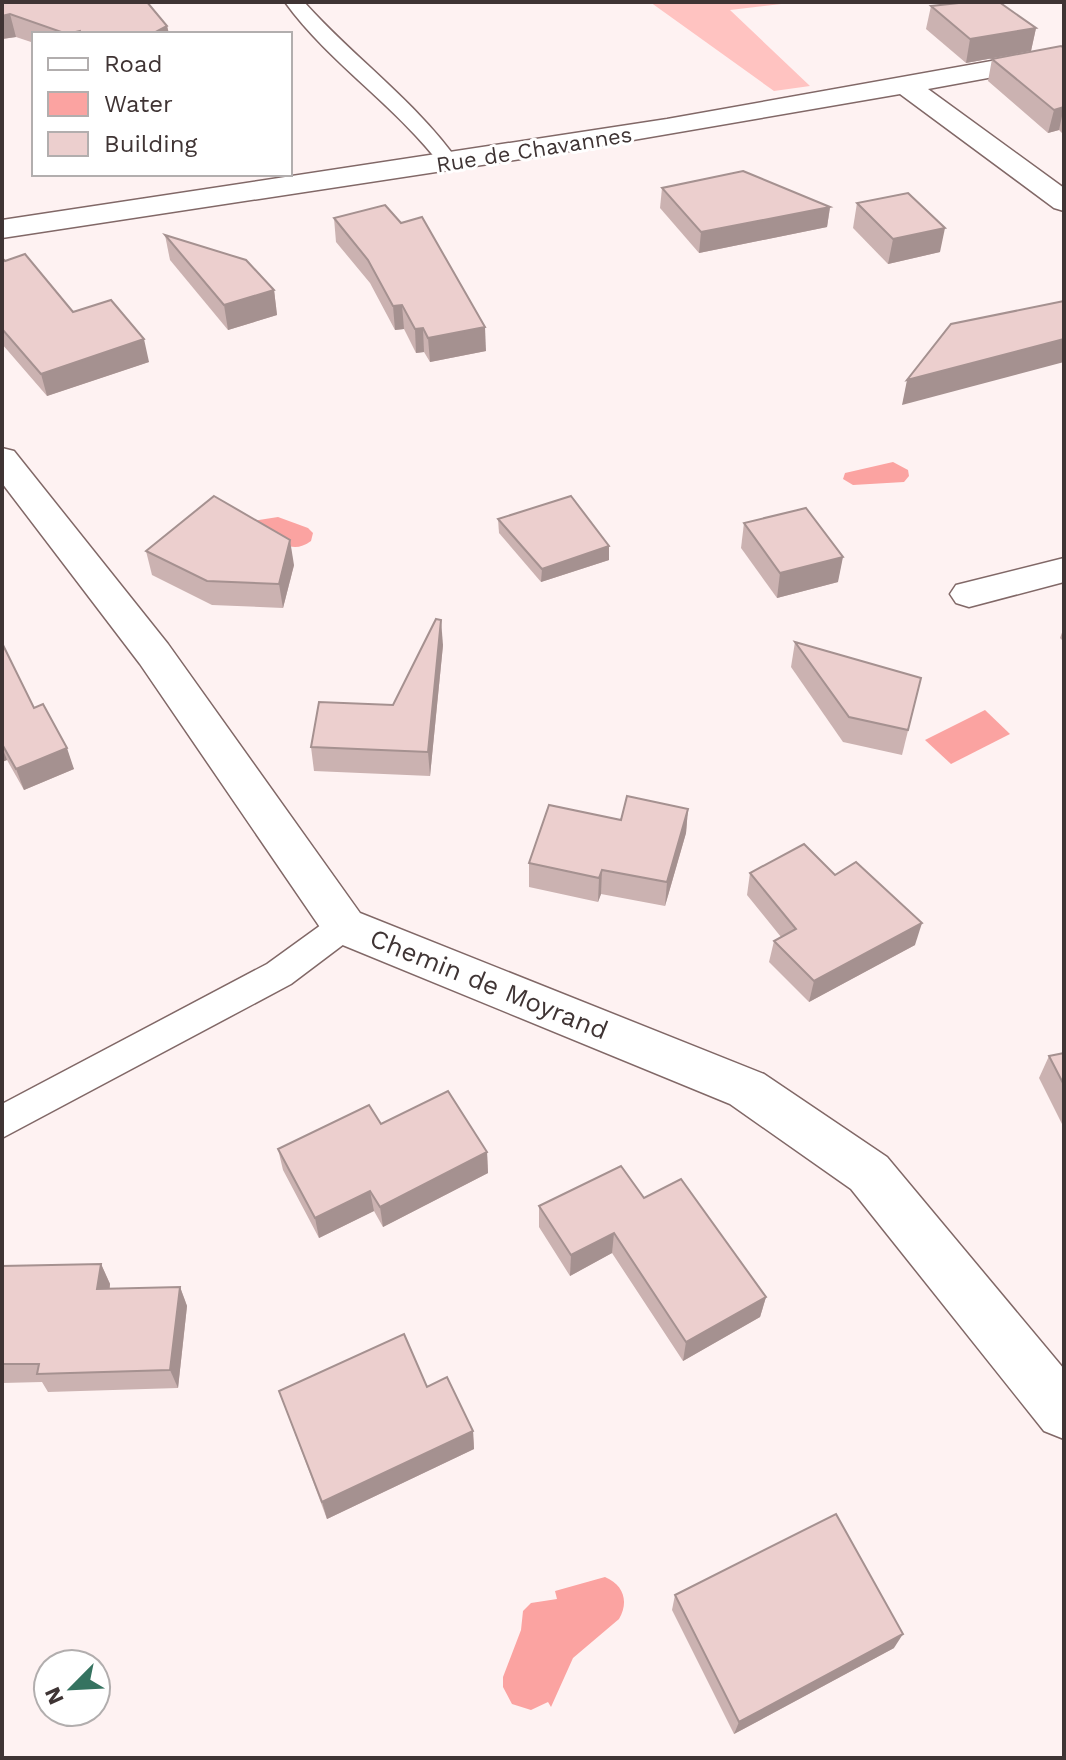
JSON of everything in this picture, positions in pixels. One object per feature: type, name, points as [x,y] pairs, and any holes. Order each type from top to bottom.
[{"type":"street","name":"Rue de Chavannes","points":[[2,229],[450,164],[1064,56]]},
{"type":"street","points":[[906,86],[1064,202]]},
{"type":"street","name":"Chemin de Moyrand","points":[[2,459],[154,654],[344,926],[747,1089],[869,1173],[1064,1412]]},
{"type":"street","points":[[969,594],[1064,570]]},
{"type":"lane","points":[[294,2],[313,25],[428,131],[450,164]]},
{"type":"lane","points":[[2,1122],[279,974],[344,926]]},
{"type":"shaded area","points":[[650,2],[798,2],[730,10],[810,86],[774,91]]},
{"type":"water","points":[[893,462],[908,470],[909,476],[904,482],[853,485],[843,479],[845,473]]},
{"type":"water","points":[[278,517],[308,528],[313,533],[311,541],[303,546],[287,546],[253,521]]},
{"type":"water","points":[[985,710],[1010,734],[951,764],[925,740]]},
{"type":"water","points":[[605,1577],[617,1585],[623,1595],[624,1606],[619,1619],[573,1658],[551,1707],[548,1702],[531,1710],[512,1704],[503,1687],[503,1677],[521,1630],[523,1611],[531,1603],[557,1599],[555,1591]]},
{"type":"building","points":[[2,2],[147,2],[167,26],[156,32],[61,32],[10,14],[2,16]]},
{"type":"building","points":[[999,2],[1036,28],[970,39],[931,6]]},
{"type":"building","points":[[1061,46],[1064,48],[1064,107],[1054,110],[992,59]]},
{"type":"building","points":[[743,171],[830,207],[701,232],[662,188]]},
{"type":"building","points":[[908,193],[945,228],[893,239],[857,203]]},
{"type":"building","points":[[385,205],[401,223],[422,217],[485,327],[428,338],[423,328],[415,329],[402,305],[393,306],[368,260],[334,218]]},
{"type":"building","points":[[165,235],[246,260],[274,290],[224,305]]},
{"type":"building","points":[[25,254],[73,312],[111,300],[144,339],[41,374],[2,329],[2,258],[5,261]]},
{"type":"building","points":[[1064,301],[1064,339],[907,380],[951,324]]},
{"type":"building","points":[[214,496],[290,540],[279,584],[207,581],[146,551]]},
{"type":"building","points":[[571,496],[609,546],[542,569],[498,519]]},
{"type":"building","points":[[806,508],[843,557],[780,573],[744,523]]},
{"type":"building","points":[[436,619],[441,620],[428,752],[311,747],[319,702],[393,705]]},
{"type":"building","points":[[795,642],[921,678],[908,730],[849,717]]},
{"type":"building","points":[[2,643],[34,708],[43,704],[67,748],[16,769],[2,744]]},
{"type":"building","points":[[627,796],[688,809],[667,882],[602,870],[599,878],[529,863],[549,805],[621,820]]},
{"type":"building","points":[[804,844],[835,875],[856,862],[922,923],[814,981],[774,941],[796,929],[750,873]]},
{"type":"building","points":[[1064,1053],[1064,1085],[1049,1056]]},
{"type":"building","points":[[448,1091],[487,1152],[380,1207],[370,1191],[315,1218],[278,1149],[369,1105],[381,1124]]},
{"type":"building","points":[[621,1166],[644,1198],[681,1179],[766,1297],[686,1342],[614,1233],[571,1255],[539,1206]]},
{"type":"building","points":[[101,1264],[97,1289],[180,1287],[170,1370],[37,1374],[39,1364],[2,1364],[2,1266]]},
{"type":"building","points":[[404,1334],[427,1387],[447,1377],[473,1431],[322,1502],[279,1391]]},
{"type":"building","points":[[836,1514],[903,1634],[739,1722],[675,1595]]}]
